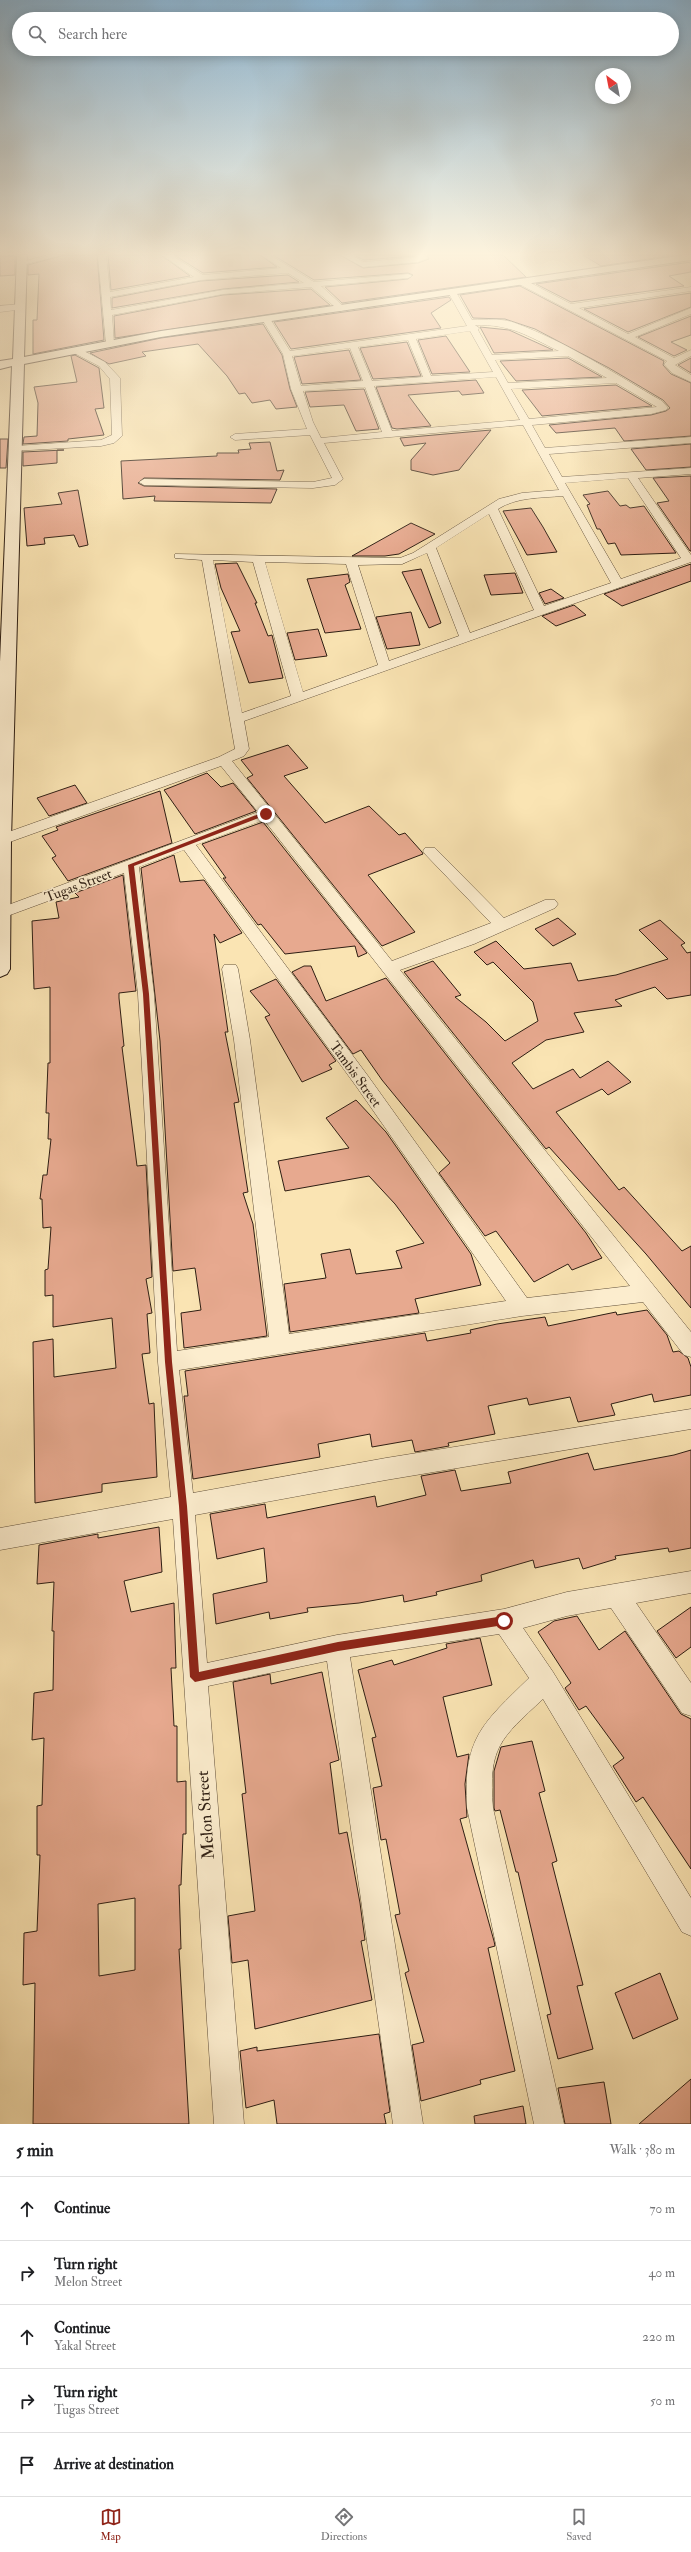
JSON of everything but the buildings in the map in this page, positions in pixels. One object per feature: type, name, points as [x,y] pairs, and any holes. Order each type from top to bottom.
[{"type":"street","points":[[0,969],[2,840],[19,354]]},
{"type":"street","points":[[0,364],[54,354]]},
{"type":"street","points":[[16,449],[101,443],[110,441],[117,436],[115,378],[102,364],[83,354]]},
{"type":"street","points":[[144,482],[331,484],[338,479],[337,474],[315,436],[296,389],[287,354]]},
{"type":"street","points":[[356,354],[388,434]]},
{"type":"street","points":[[418,354],[428,379]]},
{"type":"street","points":[[489,354],[565,493],[617,583]]},
{"type":"street","points":[[491,358],[552,354]]},
{"type":"street","points":[[235,437],[388,434],[663,408],[659,403],[572,354]]},
{"type":"street","points":[[660,354],[673,361]]},
{"type":"street","points":[[688,354],[669,364],[670,367],[691,379]]},
{"type":"street","points":[[296,389],[499,374]]},
{"type":"street","points":[[506,386],[619,380]]},
{"type":"street","points":[[542,451],[691,440]]},
{"type":"street","points":[[558,480],[691,471]]},
{"type":"street","points":[[238,719],[385,668],[617,583],[689,559],[632,476]]},
{"type":"street","points":[[179,556],[402,561],[511,498],[565,493]]},
{"type":"street","points":[[492,508],[540,611]]},
{"type":"street","points":[[430,546],[466,638]]},
{"type":"street","points":[[2,840],[224,760],[242,749],[238,719],[208,557]]},
{"type":"street","points":[[258,558],[298,697]]},
{"type":"street","points":[[351,561],[385,668]]},
{"type":"street","points":[[224,760],[691,1348]]},
{"type":"street","name":"Tugas Street","points":[[2,913],[266,814]]},
{"type":"street","name":"Tambis Street","points":[[187,843],[362,1081],[522,1307]]},
{"type":"street","points":[[430,851],[503,926]]},
{"type":"street","name":"Melon Street","points":[[131,865],[146,994],[168,1362],[183,1506],[229,2124]]},
{"type":"street","points":[[389,968],[503,926],[550,904]]},
{"type":"street","points":[[230,969],[242,1040],[280,1346]]},
{"type":"street","points":[[168,1362],[280,1346],[522,1307],[647,1293]]},
{"type":"street","points":[[0,1539],[386,1469],[691,1419]]},
{"type":"street","points":[[195,1677],[338,1647],[504,1621],[567,1604],[691,1582]]},
{"type":"street","points":[[617,1596],[691,1704]]},
{"type":"street","points":[[504,1621],[545,1680],[691,1923]]},
{"type":"street","points":[[338,1647],[408,2124]]},
{"type":"street","points":[[545,1680],[491,1734],[481,1758],[478,1777],[480,1808],[549,2124]]},
{"type":"route","points":[[266,814],[131,865],[146,994],[160,1199],[168,1362],[183,1506],[195,1677],[338,1647],[504,1621]]}]
